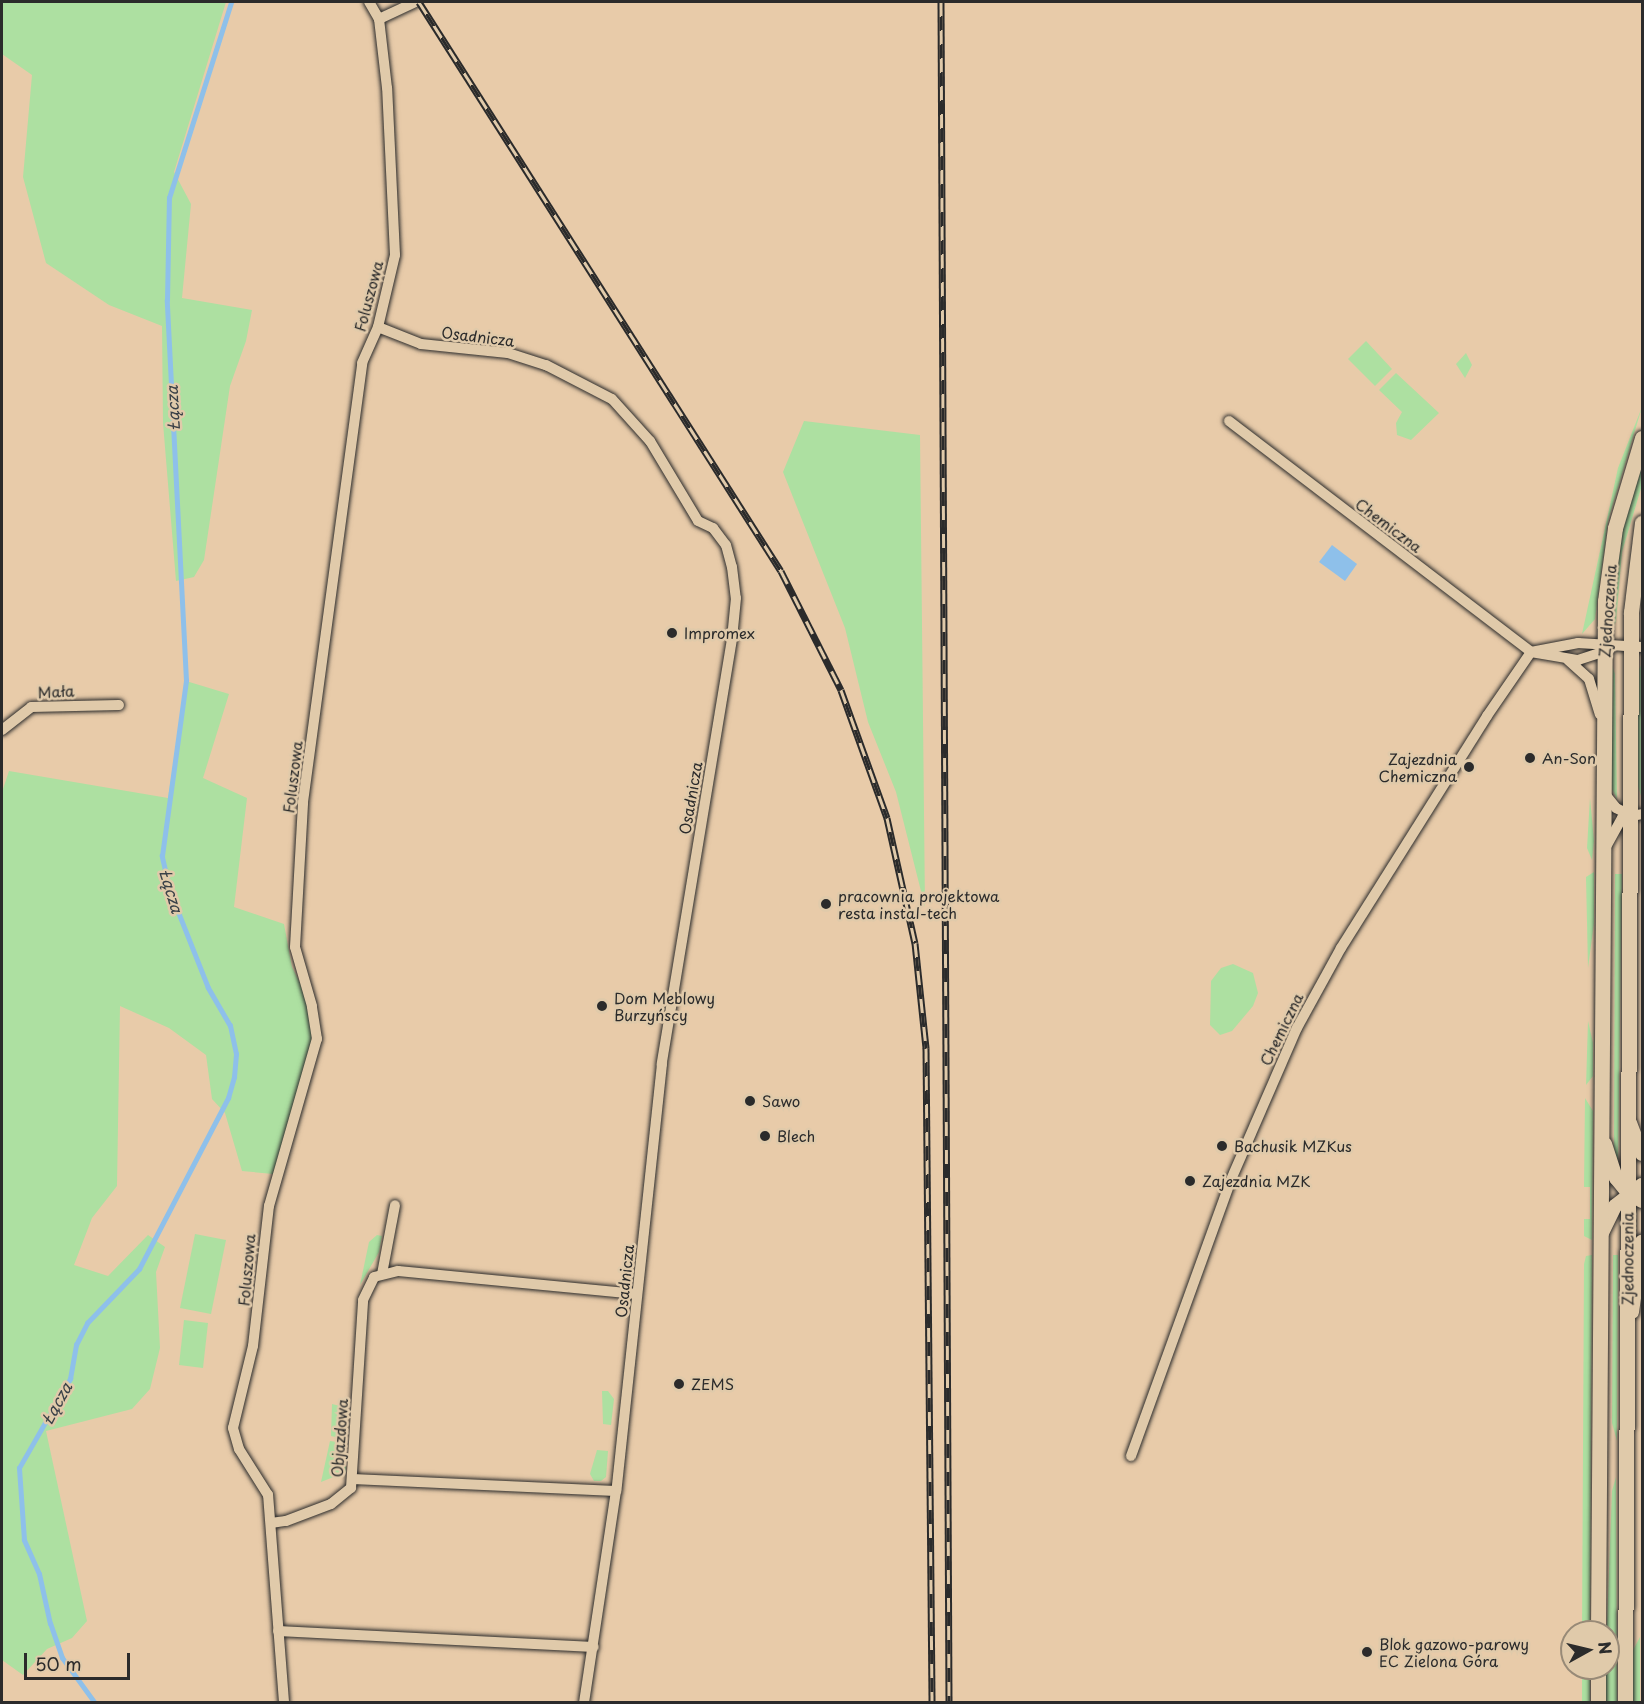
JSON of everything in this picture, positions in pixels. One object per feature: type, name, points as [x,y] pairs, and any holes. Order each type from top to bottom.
[{"type":"main road","name":"Zjednoczenia","points":[[1598,1620],[1605,601],[1615,528],[1642,438]]},
{"type":"main road","name":"Zjednoczenia","points":[[1626,1702],[1628,1193],[1635,643],[1631,594],[1642,522]]},
{"type":"main road","points":[[1598,1680],[1598,1702]]},
{"type":"street","name":"Foluszowa","points":[[271,1523],[263,1484],[239,1449],[233,1428],[253,1346],[269,1206],[317,1040],[312,1006],[295,947],[303,802],[362,363],[378,327],[395,255],[387,87],[379,19],[369,2]]},
{"type":"street","points":[[379,19],[416,2]]},
{"type":"street","name":"Osadnicza","points":[[378,327],[421,344],[508,353],[587,383],[612,399],[650,441],[698,521],[713,528],[726,545],[732,567],[736,598],[732,639],[665,1045],[616,1491],[584,1702]]},
{"type":"street","name":"Chemiczna","points":[[1229,421],[1531,652],[1568,660],[1588,659],[1604,649],[1635,643]]},
{"type":"street","name":"Chemiczna","points":[[1131,1456],[1230,1182],[1298,1028],[1341,948],[1531,652],[1578,643],[1604,649]]},
{"type":"street","points":[[1568,660],[1588,679],[1603,726]]},
{"type":"street","name":"Mała","points":[[2,730],[31,708],[49,704],[120,705]]},
{"type":"street","points":[[1603,790],[1616,808],[1634,815]]},
{"type":"street","name":"Zjednoczenia","points":[[1602,860],[1611,834],[1634,815]]},
{"type":"street","points":[[1629,1119],[1642,1154]]},
{"type":"street","points":[[1600,1124],[1610,1164],[1628,1193],[1642,1201]]},
{"type":"street","points":[[1599,1240],[1615,1206],[1628,1193],[1642,1185]]},
{"type":"street","name":"Objazdowa","points":[[271,1523],[286,1521],[344,1497],[352,1479],[363,1300],[366,1287],[382,1274],[395,1205]]},
{"type":"street","points":[[1628,1347],[1642,1242]]},
{"type":"street","points":[[382,1274],[398,1271],[638,1294]]},
{"type":"street","points":[[352,1479],[616,1491]]},
{"type":"street","points":[[271,1523],[284,1702]]},
{"type":"street","points":[[278,1631],[594,1647]]},
{"type":"green space","points":[[2,2],[226,2],[174,172],[191,204],[182,298],[252,310],[246,341],[230,386],[204,560],[194,577],[176,581],[163,423],[162,326],[109,305],[46,263],[23,177],[32,75],[2,54]]},
{"type":"green space","points":[[1366,341],[1392,369],[1375,386],[1348,359]]},
{"type":"green space","points":[[1466,353],[1472,365],[1465,378],[1456,364]]},
{"type":"green space","points":[[1396,373],[1439,413],[1411,440],[1397,435],[1396,423],[1402,412],[1379,390]]},
{"type":"green space","points":[[1642,407],[1608,521],[1595,619],[1582,634],[1618,468]]},
{"type":"green space","points":[[804,421],[920,435],[925,907],[896,792],[868,722],[845,628],[783,472]]},
{"type":"green space","points":[[1642,455],[1642,485],[1622,552],[1616,621],[1612,631],[1613,585],[1625,512]]},
{"type":"green space","points":[[1642,664],[1642,799],[1637,783],[1637,672]]},
{"type":"green space","points":[[1612,665],[1615,674],[1617,799],[1609,783]]},
{"type":"green space","points":[[186,681],[229,694],[203,778],[247,798],[234,907],[284,924],[292,967],[309,1001],[313,1026],[309,1059],[273,1174],[242,1171],[225,1113],[212,1099],[206,1055],[169,1028],[120,1006],[117,1186],[92,1218],[74,1265],[108,1276],[148,1235],[165,1247],[156,1272],[160,1348],[150,1389],[132,1409],[46,1431],[87,1621],[72,1638],[47,1649],[23,1675],[2,1660],[2,792],[9,771],[168,798]]},
{"type":"green space","points":[[1590,798],[1594,841],[1592,860],[1587,848]]},
{"type":"green space","points":[[1594,872],[1594,923],[1588,968],[1586,877]]},
{"type":"green space","points":[[1615,874],[1622,874],[1618,1165],[1614,1156]]},
{"type":"green space","points":[[1233,964],[1253,973],[1258,993],[1253,1006],[1232,1031],[1220,1035],[1210,1025],[1211,981],[1221,968]]},
{"type":"green space","points":[[1588,1021],[1593,1043],[1593,1076],[1586,1085]]},
{"type":"green space","points":[[1585,1098],[1593,1111],[1592,1240],[1584,1236],[1584,1219],[1590,1219],[1590,1187],[1584,1187]]},
{"type":"green space","points":[[195,1234],[226,1240],[211,1314],[180,1308]]},
{"type":"green space","points":[[377,1235],[382,1236],[379,1252],[360,1285],[369,1242]]},
{"type":"green space","points":[[1592,1255],[1590,1620],[1582,1620],[1584,1264],[1586,1256]]},
{"type":"green space","points":[[1613,1255],[1618,1255],[1617,1441],[1612,1423]]},
{"type":"green space","points":[[184,1320],[208,1323],[203,1368],[179,1365]]},
{"type":"green space","points":[[602,1391],[608,1391],[614,1399],[611,1425],[603,1424]]},
{"type":"green space","points":[[332,1404],[340,1406],[339,1438],[331,1436]]},
{"type":"green space","points":[[330,1441],[338,1442],[336,1470],[346,1466],[346,1472],[321,1482]]},
{"type":"green space","points":[[597,1450],[608,1451],[606,1477],[601,1481],[594,1481],[590,1474]]},
{"type":"green space","points":[[1616,1477],[1617,1620],[1607,1620],[1612,1491]]},
{"type":"green space","points":[[1640,1637],[1640,1702],[1632,1702],[1632,1652]]},
{"type":"green space","points":[[1582,1680],[1590,1680],[1590,1702],[1582,1702]]},
{"type":"green space","points":[[1605,1680],[1617,1680],[1617,1702],[1604,1702]]},
{"type":"water","points":[[1332,545],[1357,564],[1345,581],[1319,562]]},
{"type":"waterway","name":"Łącza","points":[[94,1702],[62,1658],[50,1624],[39,1574],[24,1540],[19,1468],[70,1379],[76,1345],[87,1323],[139,1269],[228,1098],[234,1077],[236,1054],[230,1026],[208,988],[170,892],[162,856],[186,681],[167,300],[169,198],[231,2]]},
{"type":"railway","points":[[419,2],[781,571],[841,690],[887,818],[915,943],[926,1048],[932,1702]]},
{"type":"railway","points":[[941,2],[949,1702]]},
{"type":"place","name":"Impromex","points":[[672,633]]},
{"type":"place","name":"An-Son","points":[[1530,758]]},
{"type":"place","name":"Zajezdnia Chemiczna","points":[[1469,767]]},
{"type":"place","name":"pracownia projektowa resta instal-tech","points":[[826,904]]},
{"type":"place","name":"Dom Meblowy Burzyńscy","points":[[602,1006]]},
{"type":"place","name":"Sawo","points":[[750,1101]]},
{"type":"place","name":"Blech","points":[[765,1136]]},
{"type":"place","name":"Bachusik MZKus","points":[[1222,1146]]},
{"type":"place","name":"Zajezdnia MZK","points":[[1190,1181]]},
{"type":"place","name":"ZEMS","points":[[679,1384]]},
{"type":"place","name":"Blok gazowo-parowy EC Zielona Góra","points":[[1367,1652]]}]
